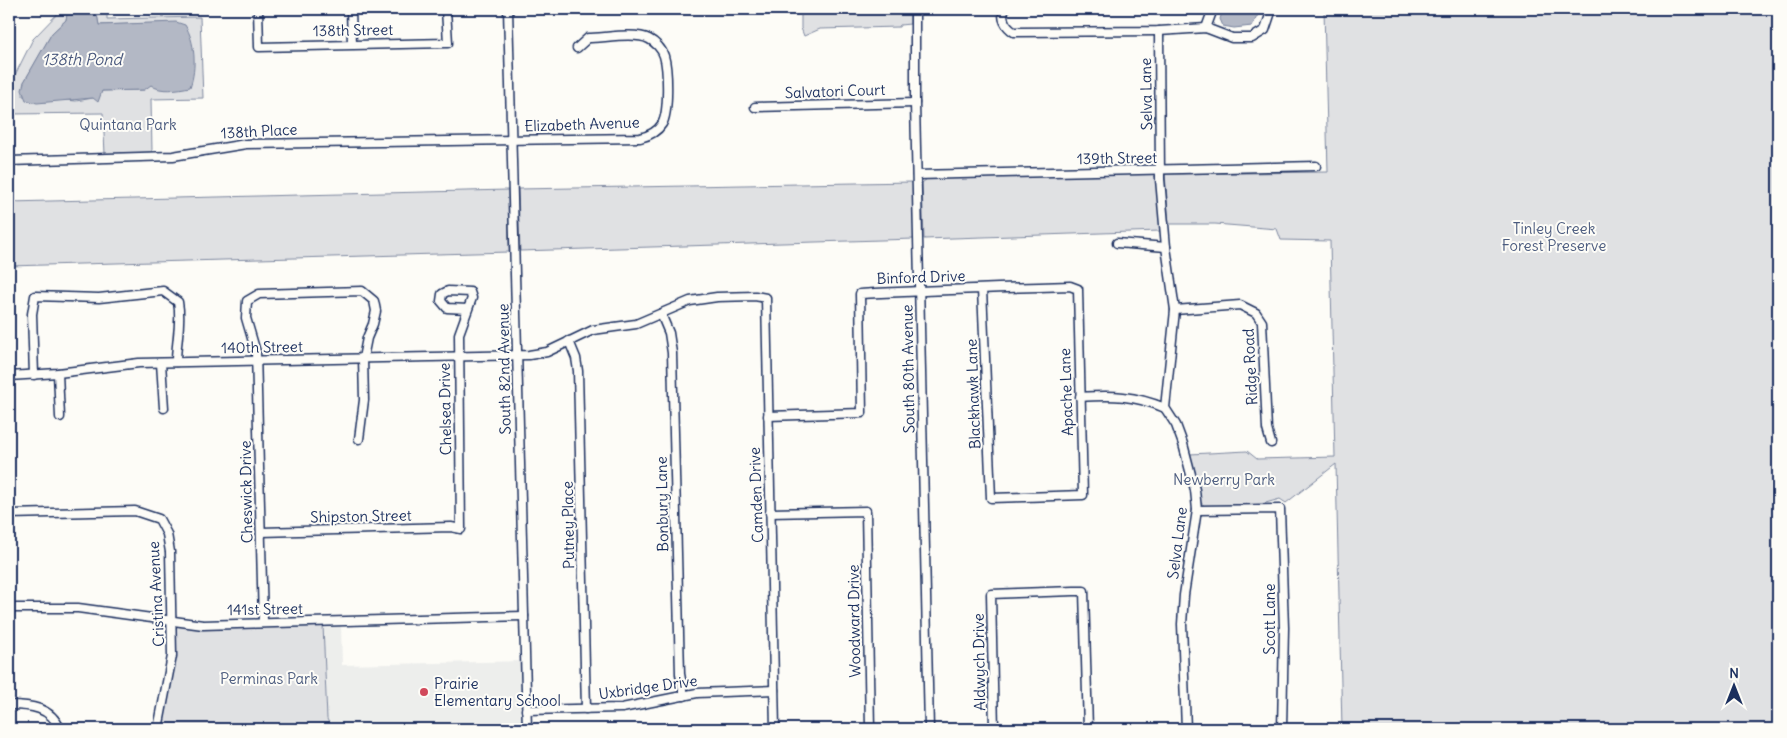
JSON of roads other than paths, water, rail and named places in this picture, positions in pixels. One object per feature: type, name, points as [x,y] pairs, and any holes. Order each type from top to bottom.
[{"type":"street","name":"138th Street","points":[[258,9],[259,48],[352,44],[448,43],[446,9]]},
{"type":"street","points":[[352,9],[352,44]]},
{"type":"street","name":"South 82nd Avenue","points":[[508,9],[527,729]]},
{"type":"street","name":"South 80th Avenue","points":[[915,9],[915,103],[929,729]]},
{"type":"street","points":[[1005,9],[1003,12],[1004,21],[1008,28],[1014,32],[1158,31],[1206,28],[1232,38],[1252,38],[1265,30],[1272,9]]},
{"type":"street","points":[[1206,28],[1213,9]]},
{"type":"street","name":"Selva Lane","points":[[1158,31],[1160,171],[1166,247],[1175,310],[1165,408],[1176,426],[1183,444],[1195,490],[1196,510],[1184,595],[1182,624],[1186,729]]},
{"type":"street","name":"Elizabeth Avenue","points":[[511,139],[640,138],[650,135],[662,125],[666,108],[665,62],[658,47],[649,39],[635,36],[588,38],[577,48]]},
{"type":"street","name":"Salvatori Court","points":[[754,107],[915,103]]},
{"type":"street","name":"138th Place","points":[[9,161],[173,156],[246,144],[511,139]]},
{"type":"street","name":"139th Street","points":[[917,175],[1316,166]]},
{"type":"street","points":[[1117,243],[1166,247]]},
{"type":"street","name":"Binford Drive","points":[[768,416],[862,413],[860,294],[1070,286],[1078,289]]},
{"type":"street","name":"Blackhawk Lane","points":[[982,289],[990,498],[1083,495]]},
{"type":"street","name":"Apache Lane","points":[[1078,289],[1083,495]]},
{"type":"street","points":[[34,375],[32,314],[35,296],[99,298],[162,291],[178,302],[181,320],[176,337],[176,362]]},
{"type":"street","name":"Cheswick Drive","points":[[263,622],[257,361],[246,318],[247,301],[259,294],[362,291],[374,301],[376,311],[374,324],[367,338],[364,358]]},
{"type":"street","name":"Chelsea Drive","points":[[461,529],[459,334],[472,298],[470,292],[448,291],[442,294],[441,301],[447,308],[468,309]]},
{"type":"street","name":"Camden Drive","points":[[661,314],[679,305],[699,299],[756,296],[766,298],[776,729]]},
{"type":"street","name":"Ridge Road","points":[[1175,310],[1240,305],[1256,313],[1262,322],[1267,429],[1271,443]]},
{"type":"street","points":[[517,355],[547,352],[593,330],[636,324],[661,314]]},
{"type":"street","name":"Bonbury Lane","points":[[661,314],[669,333],[672,353],[680,674],[684,696]]},
{"type":"street","name":"Putney Place","points":[[568,341],[576,358],[578,371],[586,709]]},
{"type":"street","name":"140th Street","points":[[9,376],[58,373],[121,365],[176,362],[517,355]]},
{"type":"street","points":[[359,439],[364,400],[364,358]]},
{"type":"street","points":[[160,363],[164,408]]},
{"type":"street","points":[[58,373],[60,417]]},
{"type":"street","points":[[1080,397],[1134,397],[1165,408]]},
{"type":"street","name":"Scott Lane","points":[[1196,510],[1280,509],[1284,628],[1282,729]]},
{"type":"street","name":"Cristina Avenue","points":[[9,514],[135,511],[159,519],[167,534],[170,552],[172,656],[158,729]]},
{"type":"street","name":"Woodward Drive","points":[[770,513],[866,511],[870,729]]},
{"type":"street","name":"Shipston Street","points":[[261,532],[451,527],[461,529]]},
{"type":"street","name":"Aldwych Drive","points":[[994,729],[991,594],[1084,591],[1088,729]]},
{"type":"street","name":"141st Street","points":[[9,608],[78,608],[203,625],[524,616]]},
{"type":"street","name":"Uxbridge Drive","points":[[526,710],[622,708],[714,692],[774,690]]},
{"type":"street","points":[[9,705],[35,707],[52,714],[60,729]]},
{"type":"water","name":"138th Pond","points":[[68,9],[96,9],[99,25],[176,22],[185,25],[191,39],[194,55],[194,72],[190,87],[164,90],[151,85],[144,90],[102,91],[98,102],[93,98],[37,103],[26,100],[22,90],[24,82],[52,33],[66,20]]},
{"type":"water","points":[[1223,9],[1261,9],[1252,26],[1234,28],[1223,26],[1220,19]]},
{"type":"place","name":"Prairie Elementary School","points":[[424,692]]},
{"type":"park label","name":"Quintana Park","points":[[128,124]]},
{"type":"park label","name":"Tinley Creek Forest Preserve","points":[[1554,236]]},
{"type":"park label","name":"Newberry Park","points":[[1224,479]]},
{"type":"park label","name":"Perminas Park","points":[[269,678]]}]
